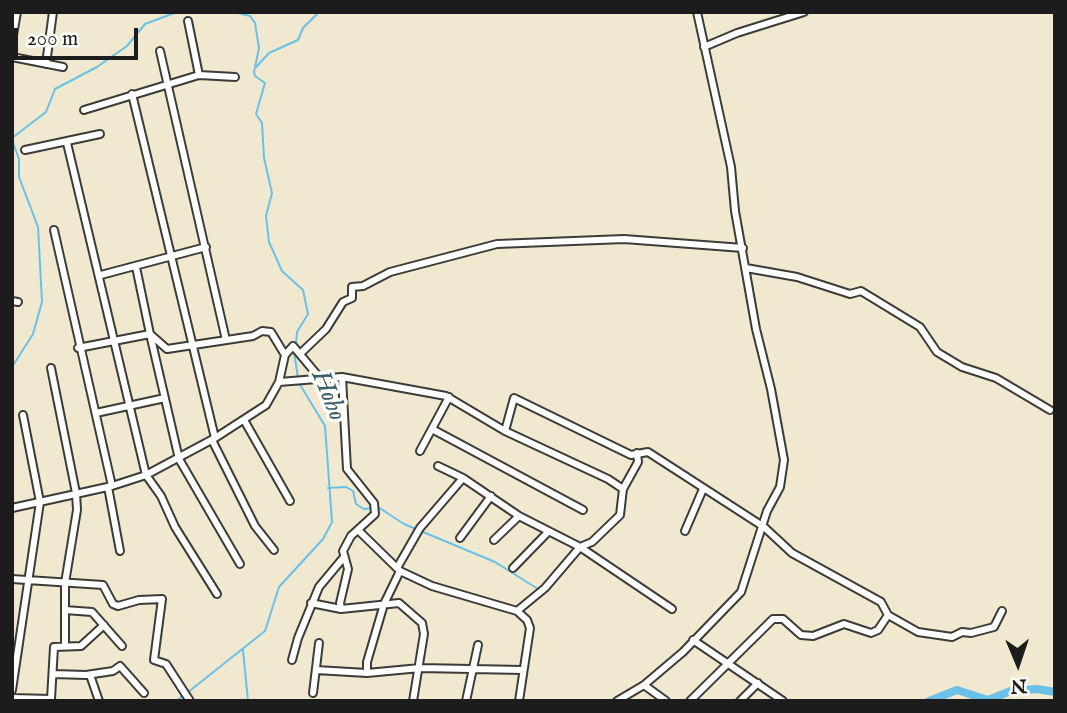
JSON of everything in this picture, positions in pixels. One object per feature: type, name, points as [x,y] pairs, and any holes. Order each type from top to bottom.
[{"type":"street","points":[[12,41],[17,12]]},
{"type":"street","points":[[46,64],[54,12]]},
{"type":"street","points":[[617,701],[643,685],[723,613],[741,592],[767,511],[780,487],[784,460],[735,211],[729,158],[697,12]]},
{"type":"street","points":[[704,47],[737,33],[804,12]]},
{"type":"street","points":[[188,21],[199,75]]},
{"type":"street","points":[[160,51],[226,340]]},
{"type":"street","points":[[12,57],[64,67]]},
{"type":"street","points":[[84,110],[199,75],[235,77]]},
{"type":"street","points":[[132,94],[214,439],[255,526],[274,550]]},
{"type":"street","points":[[25,150],[100,134]]},
{"type":"street","points":[[67,143],[101,275],[146,475],[161,495],[175,527],[216,594]]},
{"type":"street","points":[[54,230],[78,348],[96,413],[120,551]]},
{"type":"street","points":[[285,355],[326,329],[343,302],[352,298],[352,288],[390,272],[497,244],[624,239],[743,248]]},
{"type":"street","points":[[101,275],[206,247]]},
{"type":"street","points":[[136,267],[179,459],[240,564]]},
{"type":"street","points":[[746,268],[797,277],[850,294],[861,291],[920,327],[937,352],[961,367],[996,378],[1050,410]]},
{"type":"street","points":[[12,509],[110,487],[146,475],[214,439],[266,405],[279,382],[285,355],[271,332],[262,331],[253,336],[167,349],[150,334]]},
{"type":"street","points":[[78,348],[150,334]]},
{"type":"street","points":[[297,348],[319,377]]},
{"type":"street","points":[[51,368],[77,510],[65,583],[65,645]]},
{"type":"street","points":[[279,382],[342,377],[449,397],[505,431],[608,479],[623,489]]},
{"type":"street","points":[[341,609],[348,569],[343,551],[375,514],[374,503],[347,469],[342,377]]},
{"type":"street","points":[[420,452],[449,397]]},
{"type":"street","points":[[96,413],[165,398]]},
{"type":"street","points":[[505,431],[514,398],[631,455],[648,452],[764,527],[792,553],[881,603],[888,615],[918,632],[952,637],[994,627],[1002,611]]},
{"type":"street","points":[[12,690],[40,502],[23,415]]},
{"type":"street","points":[[244,420],[289,501]]},
{"type":"street","points":[[432,429],[583,510]]},
{"type":"street","points":[[517,611],[545,588],[580,547],[592,542],[620,515],[623,489],[638,462],[638,453]]},
{"type":"street","points":[[438,466],[463,478],[519,516],[580,547],[672,609]]},
{"type":"street","points":[[367,673],[384,604],[399,569],[421,528],[463,478]]},
{"type":"street","points":[[685,531],[703,489]]},
{"type":"street","points":[[460,538],[491,496]]},
{"type":"street","points":[[494,540],[519,516]]},
{"type":"street","points":[[359,531],[399,569],[432,586],[517,611],[530,628],[519,701]]},
{"type":"street","points":[[513,568],[548,532]]},
{"type":"street","points":[[292,660],[319,587],[344,557]]},
{"type":"street","points":[[12,579],[103,585],[113,604],[118,606],[139,600],[162,599],[155,660],[166,664],[190,701]]},
{"type":"street","points":[[311,603],[341,609],[384,604],[405,606],[425,627],[413,701]]},
{"type":"street","points":[[65,610],[92,612],[122,646]]},
{"type":"street","points":[[690,701],[769,622],[778,618],[802,635],[813,636],[844,624],[871,633],[878,630],[888,615]]},
{"type":"street","points":[[12,698],[51,699],[54,647],[80,646],[104,625]]},
{"type":"street","points":[[693,640],[783,701]]},
{"type":"street","points":[[313,693],[319,643]]},
{"type":"street","points":[[466,701],[478,645]]},
{"type":"street","points":[[53,674],[90,675],[113,671],[120,666],[144,693]]},
{"type":"street","points":[[316,670],[367,673],[420,668],[523,670]]},
{"type":"street","points":[[90,675],[99,701]]},
{"type":"street","points":[[740,701],[758,683]]},
{"type":"street","points":[[643,685],[666,701]]},
{"type":"waterway","points":[[12,138],[46,112],[55,89],[97,67],[127,46],[145,24],[177,12]]},
{"type":"waterway","name":"Hoho","points":[[234,12],[250,16],[255,23],[259,48],[254,72],[255,76],[265,83],[256,114],[262,123],[264,158],[272,193],[266,216],[269,242],[282,271],[303,290],[308,314],[297,332],[296,344]]},
{"type":"waterway","name":"Hoho","points":[[256,67],[269,53],[298,40],[303,28],[319,12]]},
{"type":"waterway","points":[[12,140],[19,159],[19,177],[38,227],[42,302],[33,334],[12,367]]},
{"type":"waterway","name":"Hoho","points":[[294,352],[298,378]]},
{"type":"waterway","name":"Hoho","points":[[187,693],[265,631],[279,587],[323,539],[332,522],[325,426],[299,383]]},
{"type":"waterway","points":[[328,488],[346,487],[353,491],[356,504],[364,509],[373,508]]},
{"type":"waterway","points":[[378,507],[404,524],[495,562],[538,589]]},
{"type":"waterway","points":[[243,650],[248,701]]},
{"type":"waterway","points":[[929,701],[957,690],[988,700],[1011,691],[1037,689],[1055,692]]},
{"type":"waterway","name":"Hoho","points":[[177,701],[182,696]]}]
